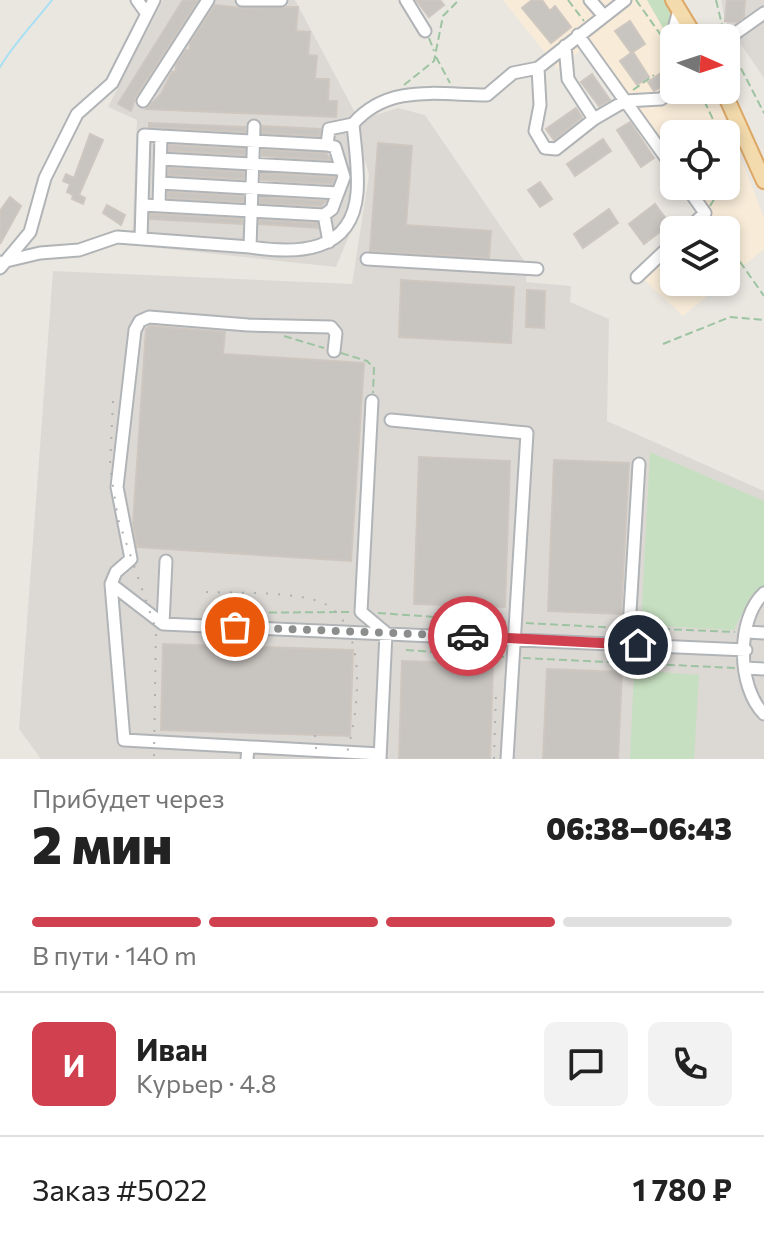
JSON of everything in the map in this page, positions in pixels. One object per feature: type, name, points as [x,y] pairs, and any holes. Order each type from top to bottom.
[{"type":"main road","points":[[676,5],[688,24]]},
{"type":"main road","points":[[729,104],[764,181]]},
{"type":"street","points":[[137,0],[147,14]]},
{"type":"street","points":[[1,264],[30,232],[45,178],[77,114],[112,83],[154,0]]},
{"type":"street","points":[[143,101],[208,0]]},
{"type":"street","points":[[242,0],[281,0]]},
{"type":"street","points":[[406,0],[425,31]]},
{"type":"street","points":[[590,0],[603,15]]},
{"type":"street","points":[[327,145],[329,129],[353,124],[364,111],[391,96],[429,92],[487,95],[513,73],[538,68],[625,0]]},
{"type":"street","points":[[740,29],[764,13]]},
{"type":"street","points":[[578,35],[660,149]]},
{"type":"street","points":[[565,46],[568,79],[594,119]]},
{"type":"street","points":[[538,68],[540,105],[535,131],[545,148],[556,149],[624,99],[660,99]]},
{"type":"street","points":[[1,264],[40,253],[79,250],[117,237],[285,252],[322,247],[345,227],[357,195],[353,124]]},
{"type":"street","points":[[250,247],[254,126]]},
{"type":"street","points":[[141,239],[144,135],[327,145],[335,147],[344,177],[332,209],[324,215],[143,205]]},
{"type":"street","points":[[159,205],[161,136]]},
{"type":"street","points":[[161,159],[341,169]]},
{"type":"street","points":[[160,183],[338,193],[339,190]]},
{"type":"street","points":[[696,200],[705,213],[702,216]]},
{"type":"street","points":[[324,215],[329,242]]},
{"type":"street","points":[[637,277],[660,255]]},
{"type":"street","points":[[367,259],[537,269]]},
{"type":"street","points":[[334,351],[336,333],[331,327],[149,317],[140,321],[131,342],[118,453],[117,487],[131,559],[129,565],[116,572],[111,584],[124,740],[247,753],[380,756],[386,633]]},
{"type":"street","points":[[372,401],[361,612],[386,633]]},
{"type":"street","points":[[391,420],[527,433],[518,622],[512,658],[507,759]]},
{"type":"street","points":[[629,628],[639,464]]},
{"type":"street","points":[[163,624],[166,561]]},
{"type":"street","points":[[111,584],[163,624],[746,650]]},
{"type":"street","points":[[764,593],[751,608],[745,668],[751,697],[764,714]]},
{"type":"street","points":[[747,632],[764,633]]},
{"type":"street","points":[[745,668],[764,669]]},
{"type":"path","points":[[391,96],[434,61],[443,16],[459,0]]},
{"type":"path","points":[[636,0],[660,30]]},
{"type":"path","points":[[716,0],[722,24]]},
{"type":"path","points":[[425,31],[455,95]]},
{"type":"path","points":[[740,66],[764,113]]},
{"type":"path","points":[[624,99],[654,75]]},
{"type":"path","points":[[707,216],[705,213],[713,200]]},
{"type":"path","points":[[740,262],[764,296]]},
{"type":"path","points":[[663,344],[730,317],[764,320]]},
{"type":"path","points":[[277,334],[367,361],[374,368],[372,401]]},
{"type":"path","points":[[209,613],[361,612],[747,632]]},
{"type":"path","points":[[406,650],[745,668]]},
{"type":"shaded area","points":[[163,0],[295,0],[359,120],[398,108],[425,115],[527,265],[526,282],[571,286],[570,302],[609,319],[607,421],[764,491],[764,759],[41,759],[19,729],[53,271],[352,284],[369,175],[365,160],[358,214],[336,267],[132,245],[137,120],[108,107]]},
{"type":"shaded area","points":[[503,0],[666,0],[681,24],[660,24],[660,104],[720,104],[726,120],[660,120],[660,153],[583,48],[558,69]]},
{"type":"shaded area","points":[[721,0],[764,0],[764,78],[740,43],[740,24],[727,24]]},
{"type":"shaded area","points":[[740,155],[764,218],[764,249],[740,269],[740,216],[700,216],[703,213],[694,200],[740,200]]},
{"type":"shaded area","points":[[660,252],[660,295],[638,274]]},
{"type":"shaded area","points":[[662,296],[707,296],[683,316]]},
{"type":"green space","points":[[647,0],[665,0],[675,15],[671,24],[661,24]]},
{"type":"green space","points":[[650,452],[764,501],[764,588],[750,597],[734,630],[641,625]]},
{"type":"green space","points":[[634,670],[699,675],[694,759],[630,759]]},
{"type":"building","points":[[183,0],[198,0],[136,96],[131,111],[118,104]]},
{"type":"building","points":[[416,0],[440,0],[444,5],[429,17]]},
{"type":"building","points":[[532,0],[542,0],[550,11],[555,6],[571,27],[551,43],[522,8]]},
{"type":"building","points":[[727,0],[745,0],[744,17],[737,22],[725,21]]},
{"type":"building","points":[[215,5],[298,7],[296,31],[310,32],[308,55],[317,56],[315,79],[329,79],[328,101],[337,101],[336,117],[146,109],[161,94],[172,72],[176,72],[176,65],[186,50],[190,50],[190,43]]},
{"type":"building","points":[[630,21],[645,44],[633,52],[649,77],[637,85],[620,61],[631,53],[615,31]]},
{"type":"building","points":[[592,74],[610,100],[599,106],[581,82]]},
{"type":"building","points":[[660,74],[660,88],[654,91],[648,82]]},
{"type":"building","points":[[576,108],[582,117],[554,140],[546,129]]},
{"type":"building","points":[[630,122],[654,158],[641,167],[617,130]]},
{"type":"building","points":[[149,123],[245,127],[245,132],[149,127]]},
{"type":"building","points":[[262,126],[320,129],[320,136],[262,133]]},
{"type":"building","points":[[90,134],[103,140],[79,195],[85,198],[83,204],[72,199],[73,195],[67,192],[70,184],[63,181],[66,174],[74,178]]},
{"type":"building","points":[[603,139],[611,151],[575,176],[567,164]]},
{"type":"building","points":[[378,143],[412,146],[406,225],[491,231],[489,258],[370,251]]},
{"type":"building","points":[[169,145],[245,149],[245,155],[169,151]]},
{"type":"building","points":[[262,150],[326,153],[330,160],[262,156]]},
{"type":"building","points":[[169,168],[244,172],[244,179],[168,175]]},
{"type":"building","points":[[261,173],[335,177],[332,184],[261,180]]},
{"type":"building","points":[[540,182],[552,199],[540,207],[528,190]]},
{"type":"building","points":[[168,192],[243,196],[243,202],[168,198]]},
{"type":"building","points":[[10,197],[21,206],[0,244],[0,211]]},
{"type":"building","points":[[260,197],[326,201],[321,206],[260,203]]},
{"type":"building","points":[[655,204],[664,216],[660,216],[660,232],[644,244],[629,224]]},
{"type":"building","points":[[107,205],[125,215],[121,225],[103,213]]},
{"type":"building","points":[[609,209],[618,223],[583,248],[574,234]]},
{"type":"building","points":[[150,214],[242,219],[242,224],[150,219]]},
{"type":"building","points":[[259,220],[317,223],[318,228],[259,224]]},
{"type":"building","points":[[401,280],[514,287],[511,343],[399,337]]},
{"type":"building","points":[[527,290],[545,291],[544,328],[526,327]]},
{"type":"building","points":[[150,326],[225,332],[223,354],[364,363],[351,561],[137,547],[133,524],[146,329]]},
{"type":"building","points":[[419,457],[510,461],[505,607],[414,604]]},
{"type":"building","points":[[554,460],[629,463],[621,614],[548,611]]},
{"type":"building","points":[[163,644],[353,650],[350,736],[161,730]]},
{"type":"building","points":[[402,661],[493,664],[490,759],[399,759]]},
{"type":"building","points":[[547,669],[622,672],[618,759],[543,759]]},
{"type":"waterway","points":[[0,67],[52,0]]},
{"type":"railway","points":[[113,401],[110,467],[118,519],[156,630],[154,759]]},
{"type":"railway","points":[[206,592],[302,597],[327,605],[341,617],[350,634],[357,677],[354,722],[345,759]]},
{"type":"railway","points":[[494,759],[496,691]]},
{"type":"railway","points":[[315,735],[317,759]]},
{"type":"way so far","points":[[235,627],[468,636]]},
{"type":"route","points":[[468,636],[638,645]]}]
